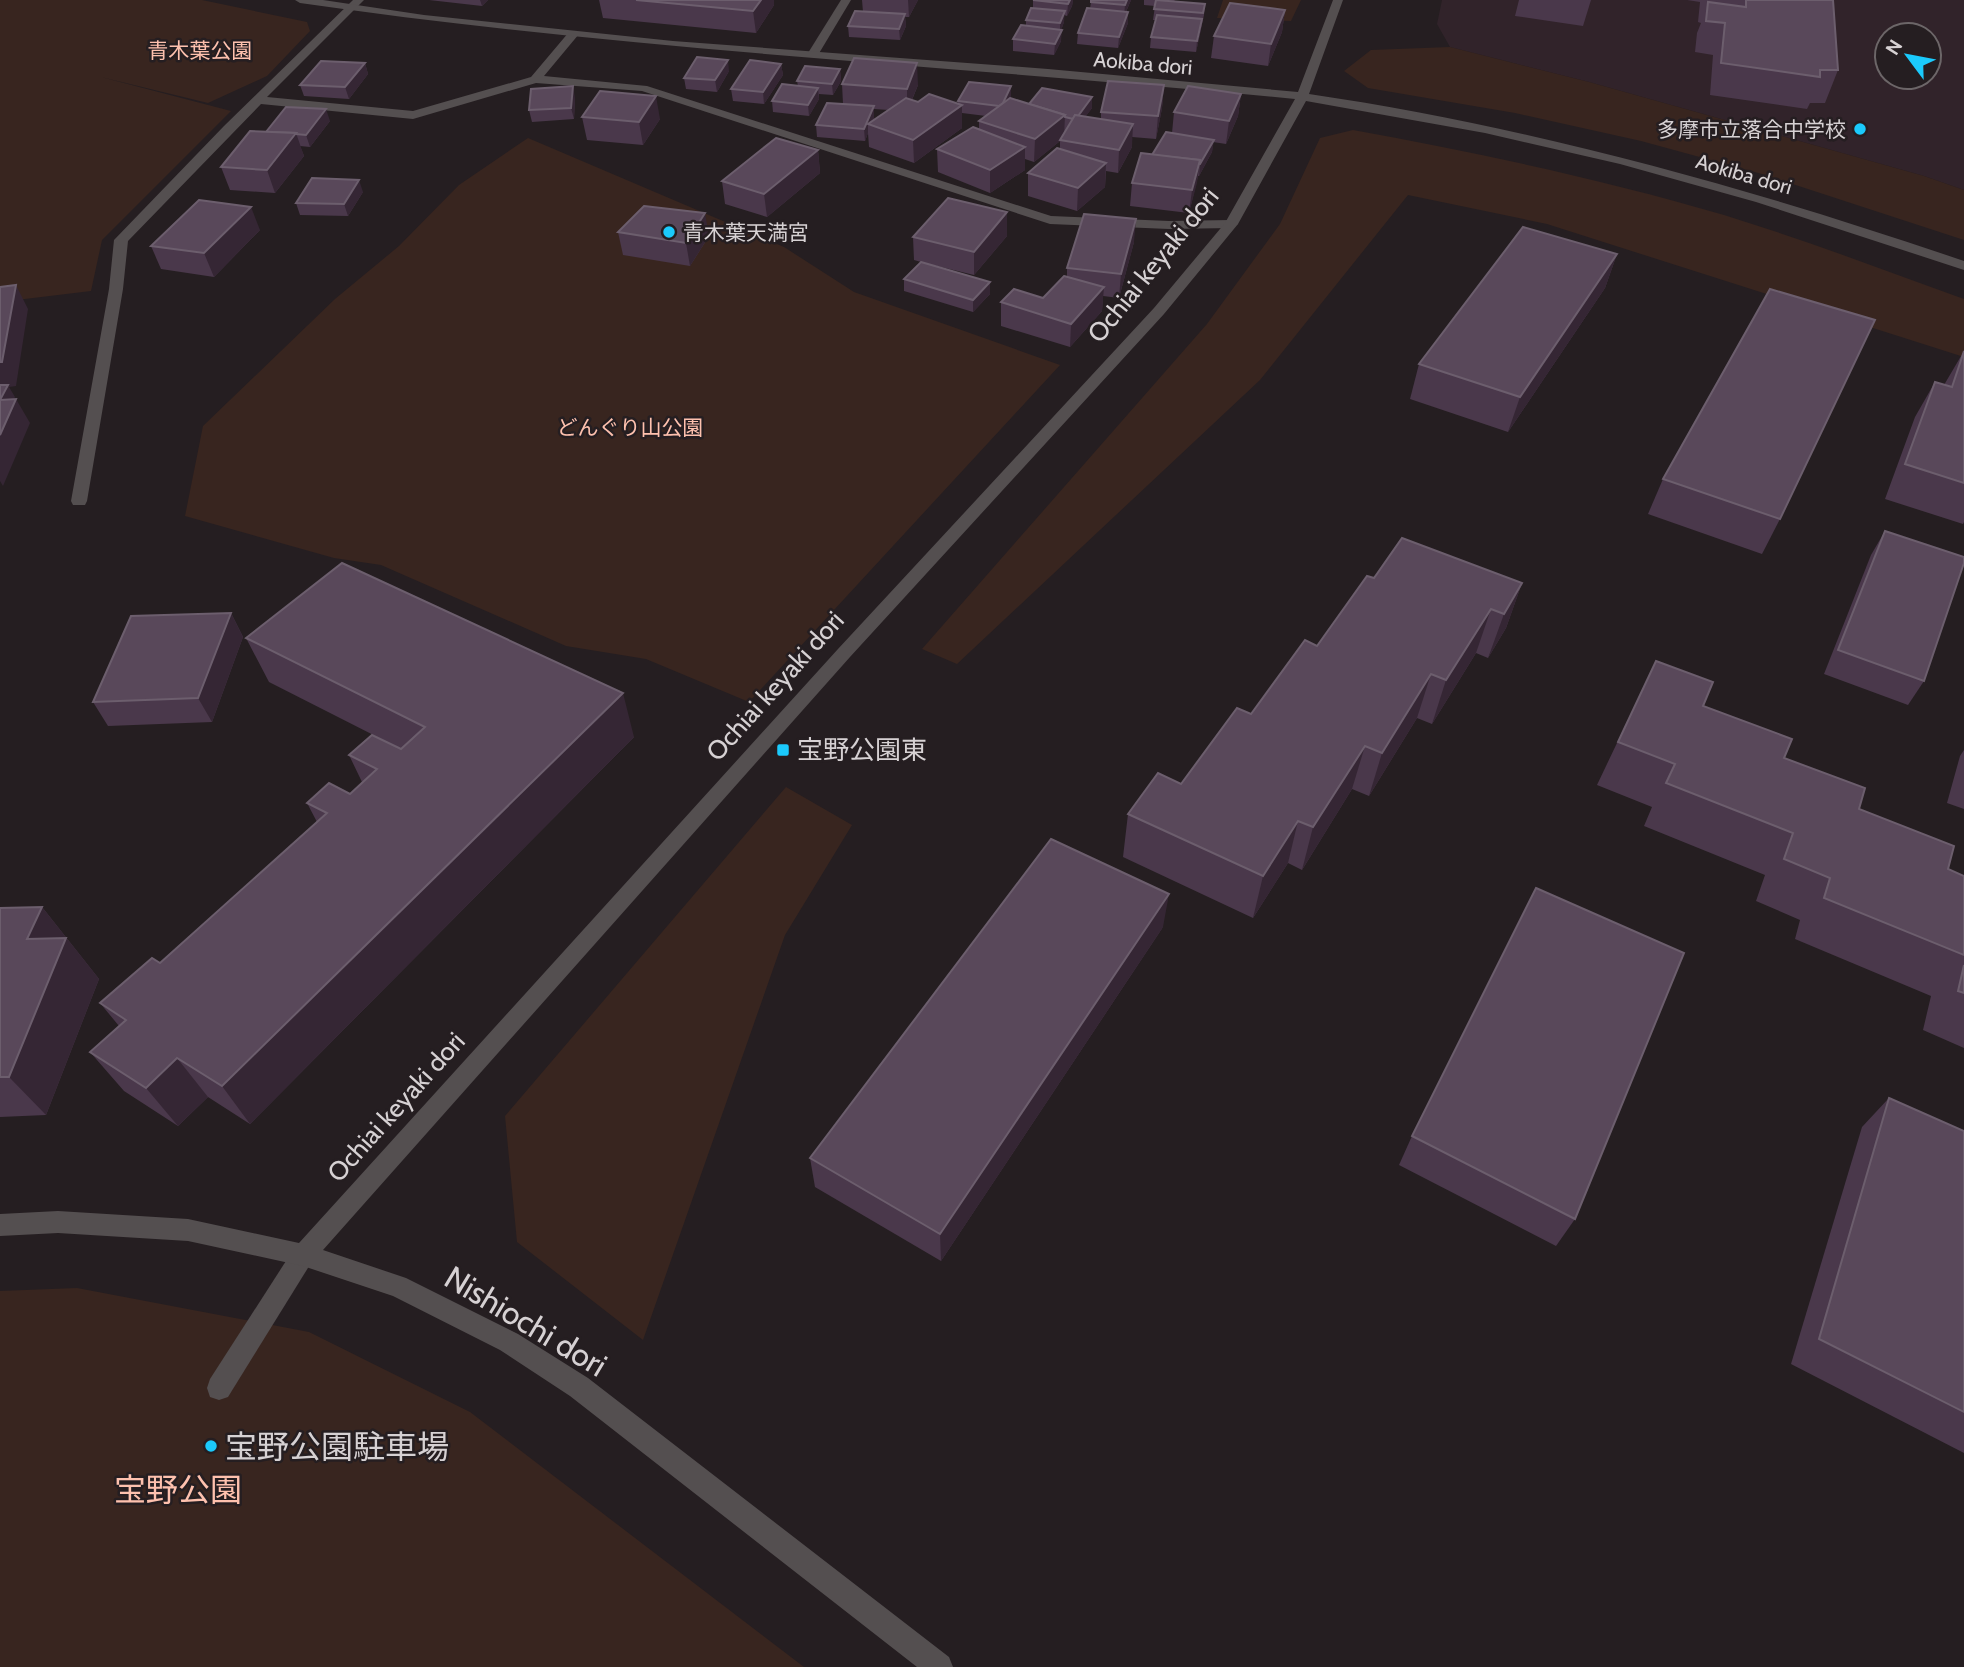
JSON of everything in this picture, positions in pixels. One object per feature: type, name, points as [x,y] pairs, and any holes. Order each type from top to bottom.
[{"type":"street","name":"Aokiba dori","points":[[300,0],[355,4],[465,23],[573,34],[1302,97],[1504,132],[1625,160],[1833,221],[1964,266]]},
{"type":"street","points":[[814,53],[846,0]]},
{"type":"street","name":"Ochiai keyaki dori","points":[[219,1388],[303,1255],[844,653],[1159,311],[1231,224],[1302,97],[1338,0]]},
{"type":"street","points":[[79,501],[116,289],[121,240],[228,129],[355,4]]},
{"type":"street","points":[[535,79],[573,34]]},
{"type":"street","points":[[260,100],[413,115],[535,79],[643,88],[1050,220],[1169,225],[1231,224]]},
{"type":"street","name":"Nishiochi dori","points":[[0,1225],[58,1222],[188,1230],[303,1255],[398,1286],[509,1342],[579,1387],[939,1667]]},
{"type":"shaded area","name":"多摩市立落合中学校","points":[[1442,0],[1964,0],[1964,190],[1924,176],[1589,82],[1450,47],[1437,24]]},
{"type":"green space","name":"青木葉公園","points":[[0,0],[202,0],[307,22],[310,31],[267,76],[208,103],[101,77],[231,111],[102,240],[91,291],[0,302]]},
{"type":"green space","points":[[1223,0],[1301,0],[1291,21],[1217,18]]},
{"type":"green space","points":[[1450,47],[1589,82],[1924,176],[1964,190],[1964,240],[1762,174],[1641,141],[1515,113],[1368,88],[1344,71],[1371,50]]},
{"type":"green space","points":[[1353,130],[1540,168],[1678,202],[1784,235],[1964,299],[1964,357],[1547,224],[1408,195],[1260,380],[957,664],[922,649],[1207,324],[1280,224],[1320,138]]},
{"type":"green space","name":"どんぐり山公園","points":[[528,138],[784,247],[854,292],[1060,365],[749,702],[646,659],[566,646],[381,565],[334,558],[185,516],[203,426],[335,299],[399,246],[459,185]]},
{"type":"green space","points":[[786,787],[852,825],[785,935],[643,1340],[517,1242],[505,1116]]},
{"type":"green space","name":"宝野公園","points":[[77,1288],[309,1332],[470,1412],[804,1667],[0,1667],[0,1291]]},
{"type":"building","points":[[636,0],[761,0],[753,11]]},
{"type":"building","points":[[1033,0],[1070,0],[1068,4]]},
{"type":"building","points":[[1091,0],[1127,0],[1125,5]]},
{"type":"building","points":[[1156,0],[1205,4],[1203,13],[1154,9]]},
{"type":"building","points":[[1746,0],[1833,0],[1838,70],[1820,70],[1820,77],[1721,63],[1725,23],[1706,21],[1708,2],[1746,7]]},
{"type":"building","points":[[1230,3],[1285,10],[1271,44],[1214,36]]},
{"type":"building","points":[[1031,8],[1065,11],[1060,23],[1026,20]]},
{"type":"building","points":[[1087,8],[1128,12],[1119,37],[1078,33]]},
{"type":"building","points":[[855,11],[905,14],[899,29],[848,26]]},
{"type":"building","points":[[1157,15],[1202,19],[1197,41],[1151,37]]},
{"type":"building","points":[[1021,25],[1062,30],[1055,44],[1013,39]]},
{"type":"building","points":[[697,57],[728,60],[715,80],[684,78]]},
{"type":"building","points":[[854,58],[917,63],[907,89],[842,84]]},
{"type":"building","points":[[750,60],[781,64],[763,92],[731,89]]},
{"type":"building","points":[[321,61],[365,63],[345,87],[300,85]]},
{"type":"building","points":[[805,66],[840,69],[832,84],[797,81]]},
{"type":"building","points":[[1108,81],[1164,85],[1158,116],[1101,112]]},
{"type":"building","points":[[969,82],[1011,86],[999,106],[958,101]]},
{"type":"building","points":[[782,84],[818,88],[808,105],[772,101]]},
{"type":"building","points":[[573,86],[571,108],[529,110],[531,89]]},
{"type":"building","points":[[1188,86],[1241,94],[1229,121],[1174,112]]},
{"type":"building","points":[[1042,88],[1092,97],[1073,119],[1029,104]]},
{"type":"building","points":[[600,91],[656,96],[639,122],[582,117]]},
{"type":"building","points":[[929,94],[962,105],[913,140],[868,124],[906,98],[918,102]]},
{"type":"building","points":[[1010,98],[1065,115],[1035,139],[979,121]]},
{"type":"building","points":[[827,103],[874,106],[864,129],[816,125]]},
{"type":"building","points":[[286,107],[326,109],[306,135],[266,132]]},
{"type":"building","points":[[1075,115],[1133,124],[1119,150],[1060,140]]},
{"type":"building","points":[[973,127],[1025,147],[990,170],[937,149]]},
{"type":"building","points":[[250,131],[296,133],[267,170],[221,167]]},
{"type":"building","points":[[1166,132],[1214,140],[1200,164],[1200,160],[1152,155]]},
{"type":"building","points":[[776,138],[818,150],[764,194],[722,181]]},
{"type":"building","points":[[1057,148],[1106,163],[1078,188],[1028,173]]},
{"type":"building","points":[[1141,153],[1200,160],[1192,190],[1132,183]]},
{"type":"building","points":[[312,178],[359,180],[344,204],[296,203]]},
{"type":"building","points":[[948,198],[1007,212],[974,252],[913,237]]},
{"type":"building","points":[[199,200],[251,207],[204,253],[151,246]]},
{"type":"building","points":[[644,206],[705,213],[686,243],[618,232]]},
{"type":"building","points":[[1084,214],[1136,219],[1121,274],[1067,268]]},
{"type":"building","points":[[1523,227],[1617,254],[1520,397],[1419,364]]},
{"type":"building","points":[[921,262],[990,282],[973,300],[904,279]]},
{"type":"building","points":[[1064,276],[1104,287],[1071,324],[1001,302],[1014,289],[1043,298]]},
{"type":"building","points":[[16,285],[2,362],[0,362],[0,287]]},
{"type":"building","points":[[1770,289],[1875,320],[1780,519],[1663,479]]},
{"type":"building","points":[[1964,351],[1964,483],[1905,464],[1935,382],[1952,387]]},
{"type":"building","points":[[0,385],[8,385],[0,400]]},
{"type":"building","points":[[16,399],[0,435],[0,400]]},
{"type":"building","points":[[1885,531],[1964,557],[1924,681],[1838,650]]},
{"type":"building","points":[[1402,538],[1522,583],[1504,614],[1491,609],[1446,680],[1431,674],[1382,753],[1365,746],[1313,827],[1298,821],[1263,876],[1128,814],[1158,773],[1181,784],[1237,708],[1251,714],[1305,640],[1317,646],[1367,576],[1374,578]]},
{"type":"building","points":[[342,563],[623,693],[222,1086],[177,1058],[146,1088],[90,1052],[126,1020],[100,1003],[152,958],[160,963],[327,813],[307,803],[329,783],[350,794],[377,769],[349,755],[372,735],[401,749],[425,727],[246,638]]},
{"type":"building","points":[[231,613],[198,698],[93,702],[131,616]]},
{"type":"building","points":[[1656,661],[1713,682],[1703,706],[1792,739],[1784,758],[1865,788],[1859,809],[1954,846],[1948,869],[1964,876],[1964,955],[1824,898],[1830,878],[1784,859],[1793,833],[1666,783],[1675,764],[1618,742]]},
{"type":"building","points":[[1051,839],[1169,894],[940,1234],[810,1158]]},
{"type":"building","points":[[1536,888],[1684,953],[1575,1219],[1412,1136]]},
{"type":"building","points":[[42,907],[27,939],[66,938],[9,1077],[0,1077],[0,908]]},
{"type":"building","points":[[1964,965],[1964,993],[1958,991]]},
{"type":"building","points":[[1889,1098],[1964,1131],[1964,1412],[1819,1339]]},
{"type":"place","name":"多摩市立落合中学校","points":[[1860,129]]},
{"type":"place","name":"青木葉天満宮","points":[[669,232]]},
{"type":"place","name":"宝野公園東","points":[[783,750]]},
{"type":"place","name":"宝野公園駐車場","points":[[211,1446]]}]
